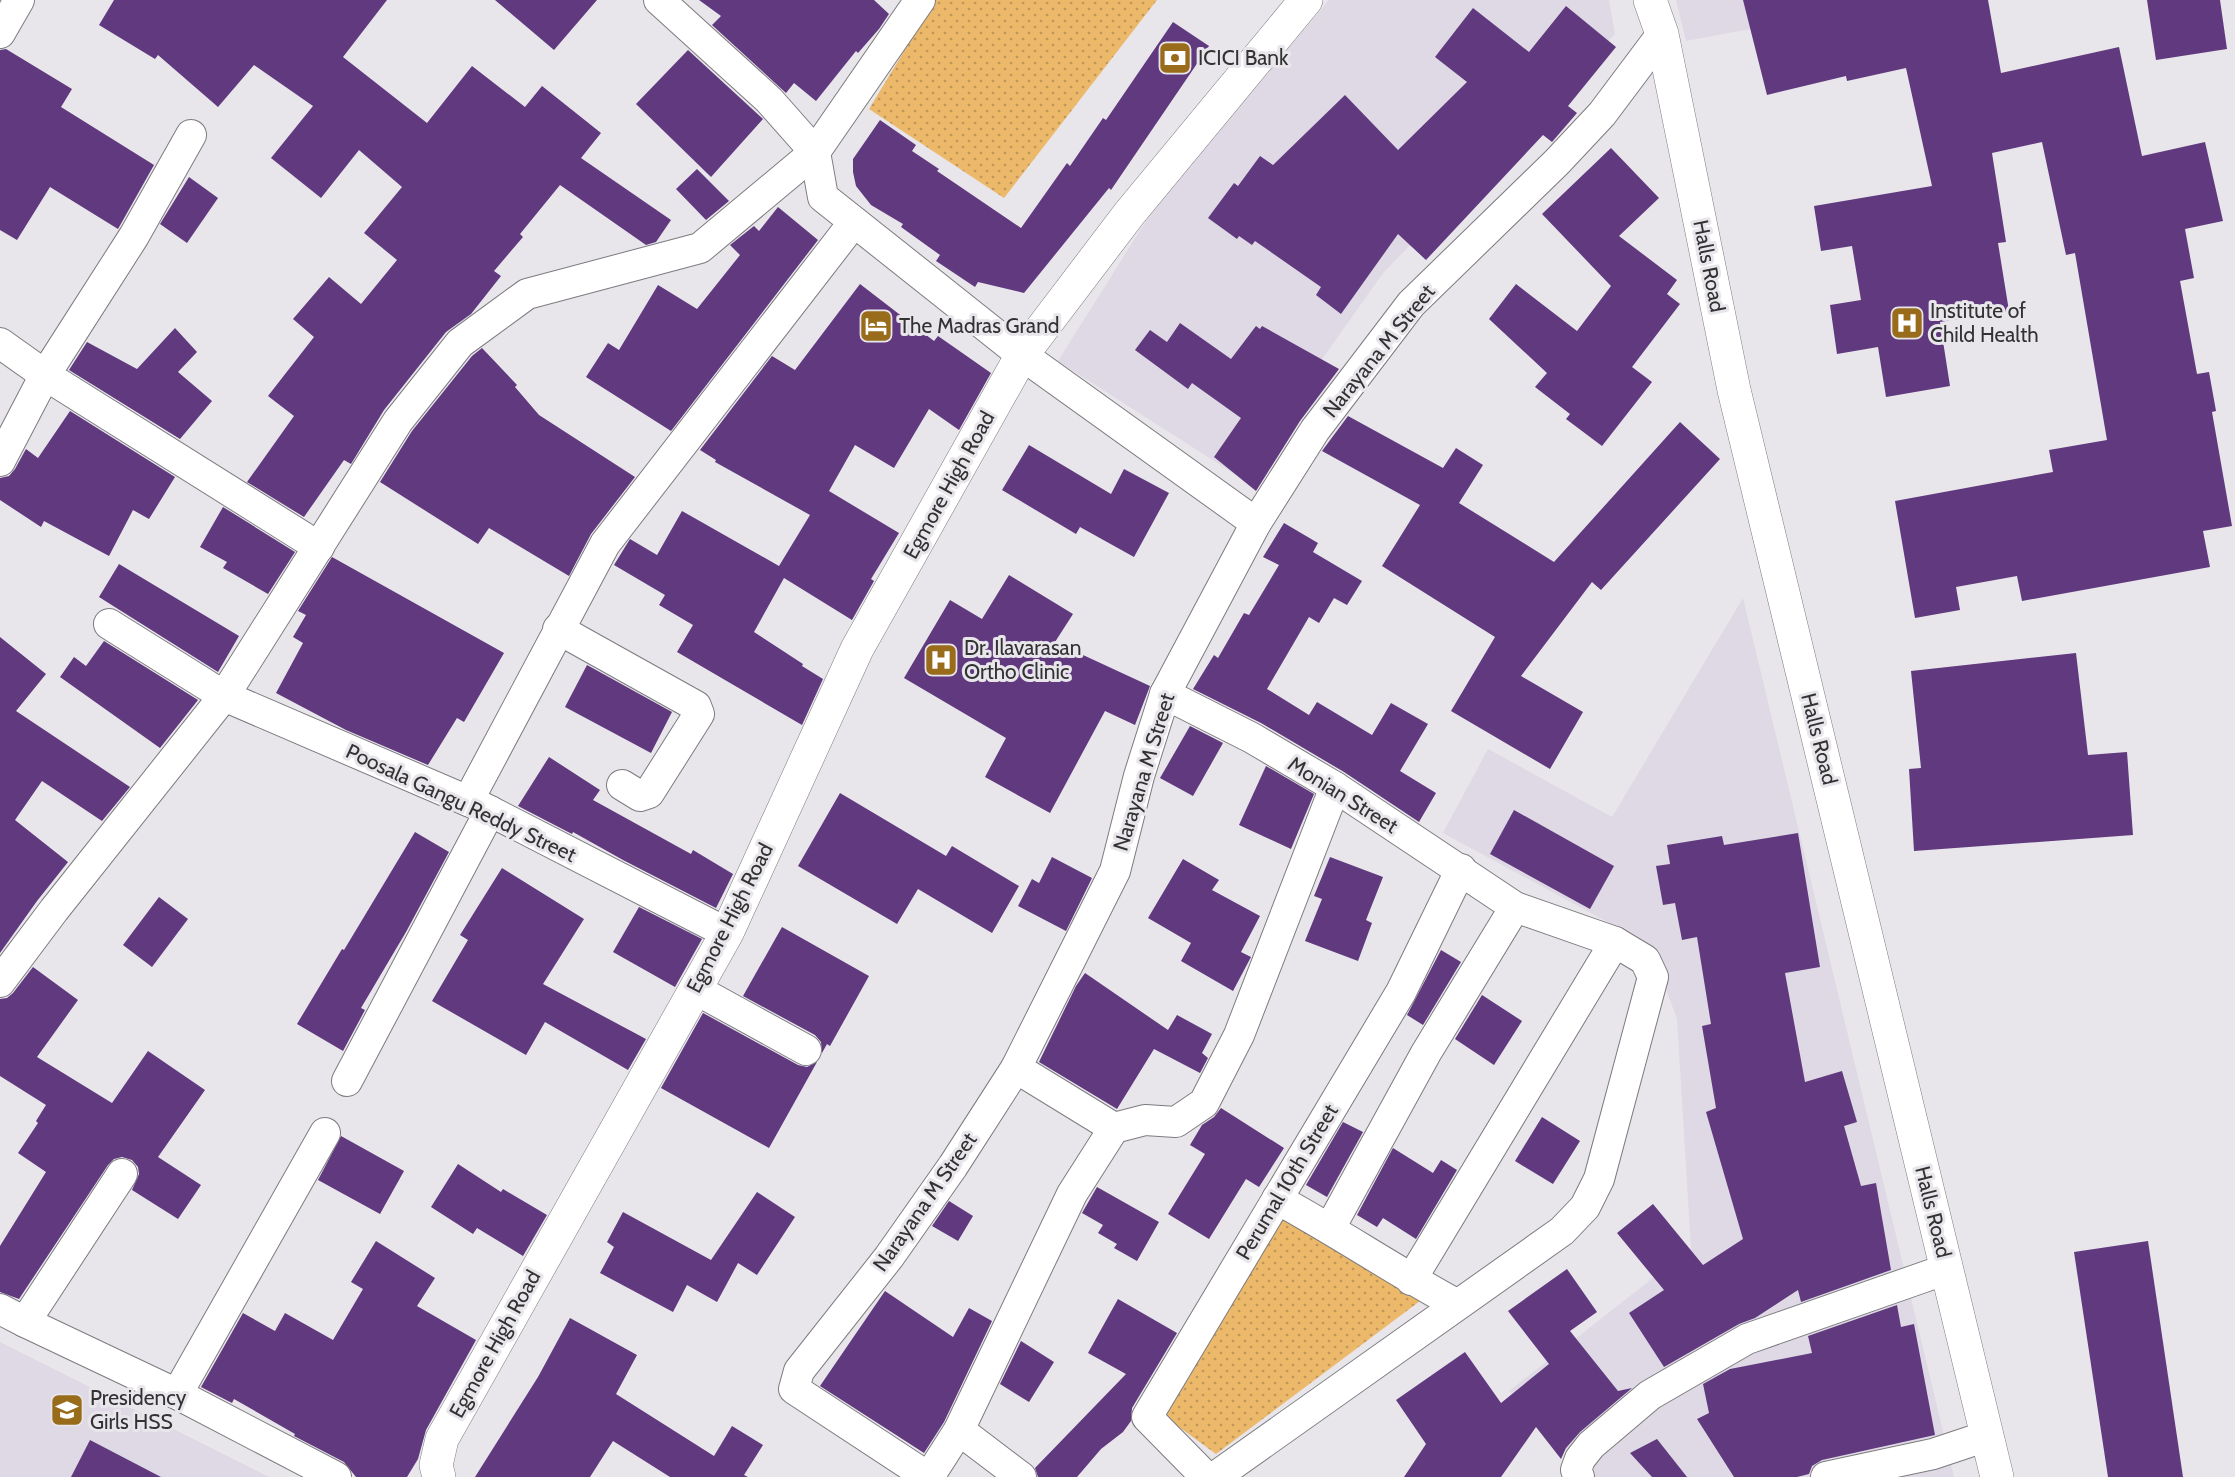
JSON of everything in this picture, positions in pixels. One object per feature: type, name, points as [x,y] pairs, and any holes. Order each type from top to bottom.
[{"type":"main road","name":"Egmore High Road","points":[[439,1477],[436,1465],[442,1439],[727,933],[857,649],[1022,355],[1130,214],[1306,0]]},
{"type":"main road","name":"Halls Road","points":[[1650,0],[1662,34],[1734,390],[1997,1477]]},
{"type":"street","points":[[0,33],[19,0]]},
{"type":"street","points":[[659,0],[769,100],[815,152],[823,197],[1022,355],[1256,523]]},
{"type":"street","points":[[0,982],[61,901],[224,696],[398,421],[460,343],[527,294],[700,248],[815,152],[920,0]]},
{"type":"street","name":"Narayana M Street","points":[[929,1477],[794,1389],[799,1371],[889,1257],[953,1166],[1016,1068],[1115,871],[1140,776],[1166,694],[1256,523],[1315,430],[1411,304],[1557,162],[1602,114],[1662,34]]},
{"type":"street","points":[[0,461],[45,375],[134,236],[191,135]]},
{"type":"street","points":[[347,1082],[479,806],[558,629],[605,543],[854,222]]},
{"type":"street","points":[[0,343],[45,375],[319,547]]},
{"type":"street","name":"Poosala Gangu Reddy Street","points":[[110,624],[224,696],[479,806],[727,933]]},
{"type":"street","points":[[558,629],[696,706],[699,714],[649,793],[640,796],[622,785]]},
{"type":"street","name":"Monian Street","points":[[1166,694],[1252,738],[1335,788],[1461,869],[1515,907],[1615,942],[1646,960],[1653,978],[1599,1179],[1585,1207],[1562,1231],[1215,1477]]},
{"type":"street","points":[[929,1477],[959,1430],[1072,1194],[1114,1128],[1144,1120],[1176,1122],[1204,1103],[1239,1035],[1335,788]]},
{"type":"street","name":"Perumal 10th Street","points":[[1206,1477],[1147,1417],[1401,992],[1461,869]]},
{"type":"street","points":[[1330,1228],[1426,1053],[1515,907]]},
{"type":"street","points":[[1411,1280],[1615,942]]},
{"type":"street","points":[[695,989],[806,1050]]},
{"type":"street","points":[[1016,1068],[1114,1128]]},
{"type":"street","points":[[177,1394],[325,1133]]},
{"type":"street","points":[[122,1174],[12,1316],[177,1394],[336,1477]]},
{"type":"street","points":[[1276,1199],[1330,1228],[1411,1280],[1456,1304]]},
{"type":"street","points":[[1579,1477],[1576,1470],[1580,1459],[1592,1445],[1650,1395],[1747,1339],[1947,1269]]},
{"type":"street","points":[[959,1430],[1021,1477]]},
{"type":"street","points":[[1827,1477],[1933,1454],[1987,1436]]},
{"type":"shaded area","points":[[935,0],[1157,0],[1004,198],[869,109]]},
{"type":"shaded area","points":[[1329,0],[1609,0],[1615,34],[1383,273],[1239,477],[1058,361],[1156,205]]},
{"type":"shaded area","points":[[1676,0],[1901,0],[1901,1],[1686,41]]},
{"type":"shaded area","points":[[1743,598],[1954,1477],[1595,1477],[1509,1391],[1691,1248],[1677,1019],[1650,945],[1443,833],[1488,749],[1612,817]]},
{"type":"shaded area","points":[[1279,1204],[1432,1292],[1216,1454],[1153,1408]]},
{"type":"shaded area","name":"Presidency Girls HSS","points":[[0,1342],[269,1477],[0,1477]]},
{"type":"building","points":[[114,0],[387,0],[343,57],[427,123],[472,66],[525,107],[542,86],[601,133],[581,158],[671,220],[656,242],[646,245],[560,185],[520,234],[523,237],[494,271],[501,276],[471,314],[446,332],[384,410],[351,464],[344,460],[304,517],[247,482],[294,416],[268,396],[314,337],[293,319],[329,277],[361,304],[397,260],[364,233],[402,187],[359,150],[321,198],[271,158],[313,106],[254,65],[218,107],[158,55],[155,59],[99,25]]},
{"type":"building","points":[[495,0],[597,0],[554,50]]},
{"type":"building","points":[[699,0],[874,0],[889,14],[879,29],[858,53],[856,51],[816,101],[794,83],[786,93],[712,25],[721,16]]},
{"type":"building","points":[[1743,0],[1988,0],[2001,73],[2119,47],[2142,156],[2205,142],[2223,221],[2185,229],[2194,278],[2180,281],[2197,374],[2209,372],[2216,411],[2212,412],[2232,526],[2203,531],[2210,567],[2022,601],[2017,576],[1956,587],[1960,610],[1915,618],[1895,501],[2053,472],[2049,450],[2107,440],[2075,253],[2066,255],[2042,142],[1992,153],[2006,242],[1998,243],[2009,311],[1940,322],[1950,386],[1886,397],[1878,347],[1837,354],[1830,305],[1861,300],[1852,246],[1821,251],[1814,206],[1932,186],[1906,68],[1847,81],[1846,76],[1767,95]]},
{"type":"building","points":[[2147,0],[2220,0],[2227,49],[2156,60]]},
{"type":"building","points":[[1566,6],[1616,47],[1568,106],[1577,113],[1552,142],[1543,135],[1426,260],[1398,234],[1341,314],[1316,295],[1321,287],[1255,241],[1252,245],[1239,236],[1237,239],[1208,218],[1234,183],[1238,186],[1260,156],[1273,165],[1345,95],[1398,150],[1467,82],[1435,57],[1473,8],[1529,52]]},
{"type":"building","points":[[1173,22],[1209,46],[1111,190],[1109,188],[1024,293],[978,282],[975,287],[936,261],[940,255],[901,227],[903,224],[871,205],[856,186],[853,159],[880,120],[916,145],[912,151],[939,169],[937,171],[1021,228],[1067,163],[1070,166],[1103,118],[1106,120]]},
{"type":"building","points":[[6,49],[72,89],[61,107],[154,165],[118,229],[50,187],[17,240],[0,230],[0,50]]},
{"type":"building","points":[[688,50],[763,119],[711,177],[636,104]]},
{"type":"building","points":[[1611,148],[1659,198],[1619,236],[1677,280],[1667,294],[1680,304],[1632,367],[1652,382],[1602,446],[1566,419],[1570,414],[1535,387],[1547,373],[1489,319],[1516,284],[1577,331],[1611,286],[1542,214]]},
{"type":"building","points":[[697,169],[729,201],[706,220],[676,189]]},
{"type":"building","points":[[189,177],[218,198],[187,243],[160,224]]},
{"type":"building","points":[[778,207],[818,240],[671,431],[586,377],[608,343],[619,350],[658,285],[697,309],[740,255],[730,245],[754,226],[759,231]]},
{"type":"building","points":[[860,284],[934,341],[938,336],[991,373],[959,430],[929,409],[894,468],[855,445],[829,491],[899,533],[871,579],[874,581],[852,620],[784,578],[754,632],[823,679],[802,725],[677,652],[693,625],[659,605],[665,595],[614,565],[630,539],[657,555],[682,511],[779,566],[810,515],[715,462],[716,460],[700,450],[772,356],[795,370]]},
{"type":"building","points":[[1180,323],[1231,359],[1256,326],[1260,329],[1262,326],[1339,369],[1300,421],[1256,491],[1214,457],[1241,418],[1192,383],[1188,389],[1135,350],[1150,330],[1167,342]]},
{"type":"building","points":[[175,328],[197,352],[178,372],[212,401],[180,439],[69,370],[87,342],[137,369]]},
{"type":"building","points":[[482,348],[517,385],[515,387],[539,415],[635,477],[591,534],[569,576],[489,528],[478,544],[380,482],[412,431],[472,356]]},
{"type":"building","points":[[70,411],[175,477],[149,519],[133,510],[109,556],[44,521],[41,527],[0,500],[0,478],[9,476],[26,449],[38,458]]},
{"type":"building","points":[[1348,416],[1443,468],[1456,448],[1483,465],[1459,503],[1554,562],[1680,422],[1720,459],[1601,590],[1592,582],[1521,676],[1583,712],[1550,769],[1451,711],[1495,637],[1382,566],[1420,505],[1322,451]]},
{"type":"building","points":[[1029,445],[1111,494],[1124,469],[1169,493],[1134,557],[1080,527],[1076,534],[1002,490]]},
{"type":"building","points":[[223,507],[295,552],[268,594],[223,568],[227,562],[200,547]]},
{"type":"building","points":[[1284,523],[1318,543],[1313,552],[1362,581],[1347,605],[1334,598],[1319,623],[1309,617],[1267,689],[1309,715],[1317,702],[1372,735],[1391,703],[1428,724],[1400,771],[1436,793],[1419,822],[1344,772],[1261,723],[1193,689],[1214,655],[1218,658],[1244,613],[1249,615],[1279,565],[1263,557]]},
{"type":"building","points":[[332,557],[504,653],[464,722],[457,718],[428,765],[346,730],[276,693],[303,643],[293,637],[306,615],[298,611]]},
{"type":"building","points":[[119,564],[239,636],[218,672],[99,597]]},
{"type":"building","points":[[1009,575],[1073,614],[1055,642],[1150,686],[1135,725],[1105,711],[1050,813],[985,777],[1006,738],[904,678],[950,600],[982,619]]},
{"type":"building","points":[[0,637],[46,674],[16,711],[130,787],[102,821],[42,781],[15,820],[68,862],[0,953]]},
{"type":"building","points":[[104,641],[198,700],[160,748],[60,677],[74,657],[86,666]]},
{"type":"building","points":[[2076,653],[2088,755],[2127,752],[2133,835],[1914,851],[1909,769],[1921,768],[1911,671]]},
{"type":"building","points":[[587,665],[672,712],[651,753],[565,707]]},
{"type":"building","points":[[1190,726],[1223,743],[1193,796],[1160,778]]},
{"type":"building","points":[[549,757],[600,790],[593,800],[691,854],[693,850],[733,874],[716,908],[573,832],[572,834],[518,806]]},
{"type":"building","points":[[1266,766],[1314,794],[1291,849],[1239,825]]},
{"type":"building","points":[[840,793],[946,856],[952,846],[1019,886],[992,933],[918,889],[897,924],[798,866]]},
{"type":"building","points":[[1514,810],[1614,866],[1590,909],[1490,854]]},
{"type":"building","points":[[415,832],[449,852],[406,932],[361,1008],[365,1010],[343,1051],[297,1024]]},
{"type":"building","points":[[1798,833],[1820,967],[1785,973],[1805,1082],[1842,1071],[1857,1122],[1844,1126],[1861,1186],[1876,1183],[1891,1270],[1801,1302],[1798,1290],[1755,1318],[1739,1324],[1664,1367],[1629,1313],[1664,1290],[1617,1233],[1653,1204],[1703,1265],[1743,1239],[1706,1112],[1716,1108],[1702,1026],[1711,1024],[1697,937],[1682,940],[1675,903],[1663,905],[1656,866],[1670,864],[1667,845],[1722,836],[1724,845]]},
{"type":"building","points":[[1052,857],[1092,878],[1066,931],[1018,906],[1032,879],[1039,883]]},
{"type":"building","points":[[1330,857],[1383,877],[1366,920],[1372,923],[1358,961],[1305,941],[1322,899],[1314,896]]},
{"type":"building","points":[[1183,859],[1219,880],[1212,890],[1260,916],[1241,952],[1251,957],[1233,991],[1181,961],[1191,943],[1148,918]]},
{"type":"building","points":[[502,868],[584,919],[543,984],[646,1039],[628,1070],[545,1022],[526,1055],[432,1001],[468,940],[460,935]]},
{"type":"building","points":[[159,897],[188,919],[152,967],[123,945]]},
{"type":"building","points":[[639,907],[702,939],[675,987],[613,952]]},
{"type":"building","points":[[782,927],[869,976],[830,1046],[827,1044],[822,1053],[821,1042],[815,1035],[743,996]]},
{"type":"building","points":[[1441,950],[1461,962],[1423,1025],[1407,1015]]},
{"type":"building","points":[[33,967],[78,1000],[37,1057],[112,1103],[148,1051],[205,1090],[158,1157],[201,1185],[178,1219],[132,1190],[139,1174],[138,1167],[132,1160],[122,1157],[114,1159],[19,1299],[0,1292],[0,1246],[46,1172],[18,1153],[38,1123],[36,1121],[46,1105],[0,1076],[0,999],[7,998],[13,993]]},
{"type":"building","points":[[1085,973],[1168,1030],[1177,1015],[1212,1034],[1202,1053],[1208,1058],[1200,1073],[1154,1049],[1117,1109],[1039,1062],[1076,986]]},
{"type":"building","points":[[1482,995],[1522,1021],[1494,1065],[1455,1039]]},
{"type":"building","points":[[703,1013],[798,1065],[807,1067],[817,1062],[769,1148],[661,1088]]},
{"type":"building","points":[[1221,1108],[1284,1148],[1259,1187],[1246,1179],[1209,1239],[1168,1214],[1205,1154],[1190,1145],[1202,1125],[1214,1117]]},
{"type":"building","points":[[1542,1117],[1580,1141],[1553,1184],[1515,1161]]},
{"type":"building","points":[[1343,1122],[1363,1132],[1327,1197],[1306,1185]]},
{"type":"building","points":[[341,1136],[404,1171],[380,1214],[318,1180]]},
{"type":"building","points":[[1393,1148],[1433,1173],[1441,1160],[1457,1170],[1416,1239],[1383,1218],[1377,1227],[1357,1215]]},
{"type":"building","points":[[458,1164],[501,1192],[503,1189],[547,1215],[523,1256],[477,1228],[473,1234],[431,1207]]},
{"type":"building","points":[[1097,1187],[1159,1222],[1137,1261],[1114,1248],[1117,1244],[1098,1233],[1103,1225],[1082,1213]]},
{"type":"building","points":[[757,1192],[795,1217],[757,1275],[738,1263],[717,1302],[687,1285],[673,1312],[600,1273],[614,1247],[607,1242],[623,1212],[711,1260]]},
{"type":"building","points":[[949,1201],[973,1216],[958,1241],[932,1226]]},
{"type":"building","points":[[376,1241],[435,1278],[417,1306],[476,1340],[426,1430],[418,1459],[407,1477],[356,1477],[344,1462],[294,1436],[295,1434],[234,1399],[232,1403],[201,1387],[243,1313],[275,1331],[285,1313],[333,1340],[363,1289],[351,1282]]},
{"type":"building","points":[[2148,1241],[2183,1477],[2108,1477],[2074,1252]]},
{"type":"building","points":[[1567,1269],[1597,1312],[1570,1331],[1618,1391],[1632,1388],[1580,1432],[1566,1448],[1561,1459],[1536,1427],[1501,1477],[1404,1477],[1426,1444],[1396,1400],[1465,1352],[1501,1403],[1549,1364],[1508,1311]]},
{"type":"building","points":[[885,1291],[953,1337],[969,1308],[992,1321],[944,1422],[924,1453],[820,1386]]},
{"type":"building","points":[[1118,1299],[1177,1333],[1132,1408],[1131,1421],[1123,1432],[1101,1449],[1077,1477],[1038,1477],[1035,1468],[1126,1374],[1088,1353]]},
{"type":"building","points":[[1897,1305],[1901,1327],[1914,1324],[1935,1435],[1822,1460],[1812,1466],[1809,1474],[1797,1477],[1734,1477],[1697,1419],[1709,1413],[1703,1384],[1730,1369],[1812,1353],[1808,1336]]},
{"type":"building","points":[[570,1318],[637,1355],[616,1394],[714,1456],[732,1426],[763,1445],[744,1475],[748,1477],[670,1477],[613,1441],[590,1477],[475,1477],[538,1377]]},
{"type":"building","points":[[1021,1341],[1054,1362],[1029,1402],[1000,1384]]},
{"type":"building","points":[[1657,1439],[1687,1477],[1652,1477],[1630,1453]]},
{"type":"building","points":[[90,1440],[161,1477],[71,1477]]},
{"type":"place","name":"ICICI Bank","points":[[1175,58]]},
{"type":"place","name":"Institute of Child Health","points":[[1907,323]]},
{"type":"place","name":"The Madras Grand","points":[[876,326]]},
{"type":"place","name":"Dr. Ilavarasan Ortho Clinic","points":[[941,660]]},
{"type":"place","name":"Presidency Girls HSS","points":[[67,1410]]}]
